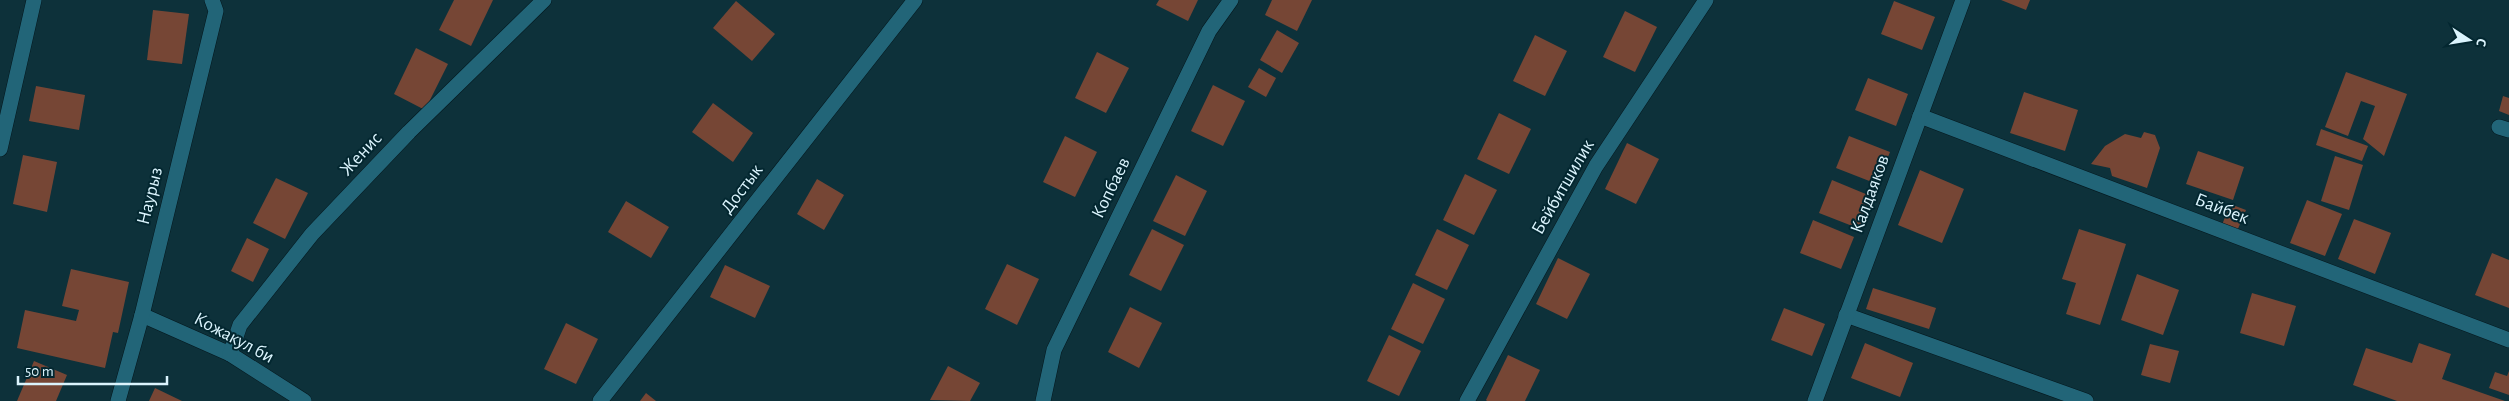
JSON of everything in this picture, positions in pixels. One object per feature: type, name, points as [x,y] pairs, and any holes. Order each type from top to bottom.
[{"type":"street","points":[[0,149],[34,0]]},
{"type":"street","name":"Наурыз","points":[[118,401],[142,315],[216,11],[212,0]]},
{"type":"street","name":"Женис","points":[[230,354],[240,324],[312,234],[409,132],[544,0]]},
{"type":"street","name":"Достык","points":[[600,401],[915,0]]},
{"type":"street","name":"Копбаев","points":[[1042,401],[1054,350],[1209,31],[1231,0]]},
{"type":"street","name":"Бейбитшилик","points":[[1467,401],[1596,166],[1706,0]]},
{"type":"street","name":"Калдаяков","points":[[1815,401],[1963,0]]},
{"type":"street","name":"Байбек","points":[[1920,116],[2509,340]]},
{"type":"street","name":"Кожакул би","points":[[142,315],[230,354],[304,401]]},
{"type":"street","points":[[1846,316],[2086,401]]},
{"type":"building","points":[[454,0],[493,0],[471,46],[439,30]]},
{"type":"building","points":[[1159,0],[1198,0],[1188,21],[1156,5]]},
{"type":"building","points":[[1272,0],[1312,0],[1297,31],[1265,15]]},
{"type":"building","points":[[2001,0],[2030,0],[2026,10]]},
{"type":"building","points":[[736,1],[775,34],[752,61],[713,28]]},
{"type":"building","points":[[1894,1],[1935,17],[1922,50],[1881,34]]},
{"type":"building","points":[[153,10],[189,14],[182,64],[147,60]]},
{"type":"building","points":[[1625,11],[1657,27],[1635,72],[1603,57]]},
{"type":"building","points":[[1277,30],[1299,43],[1282,73],[1260,60]]},
{"type":"building","points":[[1535,35],[1567,51],[1545,96],[1513,81]]},
{"type":"building","points":[[416,48],[448,64],[425,110],[394,94]]},
{"type":"building","points":[[1097,52],[1129,68],[1106,113],[1075,98]]},
{"type":"building","points":[[1259,68],[1276,78],[1266,97],[1248,87]]},
{"type":"building","points":[[2346,72],[2407,94],[2384,156],[2363,139],[2375,106],[2361,101],[2348,136],[2325,127]]},
{"type":"building","points":[[1868,78],[1908,94],[1896,126],[1855,110]]},
{"type":"building","points":[[1213,85],[1245,101],[1223,146],[1191,131]]},
{"type":"building","points":[[36,86],[85,95],[79,130],[29,121]]},
{"type":"building","points":[[2024,92],[2078,110],[2065,151],[2010,133]]},
{"type":"building","points":[[2503,96],[2509,98],[2509,115],[2499,111]]},
{"type":"building","points":[[713,103],[753,133],[733,162],[692,132]]},
{"type":"building","points":[[1499,113],[1531,129],[1509,174],[1477,159]]},
{"type":"building","points":[[2321,129],[2368,146],[2362,161],[2316,145]]},
{"type":"building","points":[[2144,132],[2155,135],[2160,148],[2147,188],[2112,176],[2110,168],[2091,164],[2105,146],[2125,134],[2141,138]]},
{"type":"building","points":[[1065,136],[1097,152],[1075,197],[1043,182]]},
{"type":"building","points":[[1849,136],[1890,152],[1877,184],[1836,168]]},
{"type":"building","points":[[1627,143],[1659,159],[1636,204],[1605,189]]},
{"type":"building","points":[[2198,151],[2244,167],[2233,200],[2186,184]]},
{"type":"building","points":[[23,155],[57,162],[47,212],[13,204]]},
{"type":"building","points":[[2335,156],[2363,165],[2349,210],[2321,201]]},
{"type":"building","points":[[1920,170],[1964,189],[1942,243],[1898,225]]},
{"type":"building","points":[[1465,174],[1497,190],[1474,235],[1443,220]]},
{"type":"building","points":[[1176,175],[1207,191],[1185,236],[1153,221]]},
{"type":"building","points":[[276,178],[308,193],[285,239],[253,223]]},
{"type":"building","points":[[817,179],[844,195],[824,230],[797,214]]},
{"type":"building","points":[[1832,180],[1873,197],[1860,229],[1819,213]]},
{"type":"building","points":[[2307,200],[2342,214],[2325,256],[2290,243]]},
{"type":"building","points":[[626,201],[669,227],[651,258],[608,232]]},
{"type":"building","points":[[2230,204],[2246,210],[2237,231],[2222,225]]},
{"type":"building","points":[[2354,219],[2391,233],[2375,274],[2338,259]]},
{"type":"building","points":[[1813,220],[1854,237],[1841,269],[1800,253]]},
{"type":"building","points":[[1152,229],[1184,245],[1161,291],[1129,275]]},
{"type":"building","points":[[1437,229],[1469,245],[1447,290],[1415,275]]},
{"type":"building","points":[[2079,229],[2126,244],[2100,325],[2066,314],[2076,283],[2062,279]]},
{"type":"building","points":[[247,238],[269,249],[253,282],[231,271]]},
{"type":"building","points":[[2492,253],[2509,260],[2509,308],[2475,295]]},
{"type":"building","points":[[1558,258],[1590,274],[1567,319],[1536,304]]},
{"type":"building","points":[[1007,264],[1039,279],[1017,325],[985,309]]},
{"type":"building","points":[[725,265],[770,286],[755,318],[710,297]]},
{"type":"building","points":[[71,269],[129,282],[118,333],[113,332],[105,368],[17,348],[25,310],[76,321],[79,310],[62,306]]},
{"type":"building","points":[[2137,274],[2179,290],[2163,335],[2121,320]]},
{"type":"building","points":[[1413,283],[1445,299],[1423,344],[1391,329]]},
{"type":"building","points":[[1873,288],[1936,308],[1929,329],[1866,309]]},
{"type":"building","points":[[2252,293],[2296,306],[2284,346],[2240,333]]},
{"type":"building","points":[[1130,307],[1162,323],[1139,368],[1108,352]]},
{"type":"building","points":[[1784,308],[1825,324],[1812,356],[1771,340]]},
{"type":"building","points":[[566,323],[598,339],[576,384],[544,369]]},
{"type":"building","points":[[1389,335],[1421,351],[1399,396],[1367,381]]},
{"type":"building","points":[[1865,343],[1913,363],[1900,397],[1851,378]]},
{"type":"building","points":[[2419,343],[2451,354],[2442,379],[2505,401],[2397,401],[2353,385],[2366,348],[2412,363]]},
{"type":"building","points":[[2150,344],[2179,351],[2170,383],[2141,375]]},
{"type":"building","points":[[1508,355],[1540,370],[1525,401],[1487,401],[1486,400]]},
{"type":"building","points":[[34,361],[67,375],[56,401],[17,401]]},
{"type":"building","points":[[948,366],[980,383],[970,401],[930,400]]},
{"type":"building","points":[[2509,371],[2509,395],[2489,388],[2495,372],[2507,376]]},
{"type":"building","points":[[155,388],[182,401],[149,401]]},
{"type":"building","points":[[646,393],[656,401],[640,401]]}]
